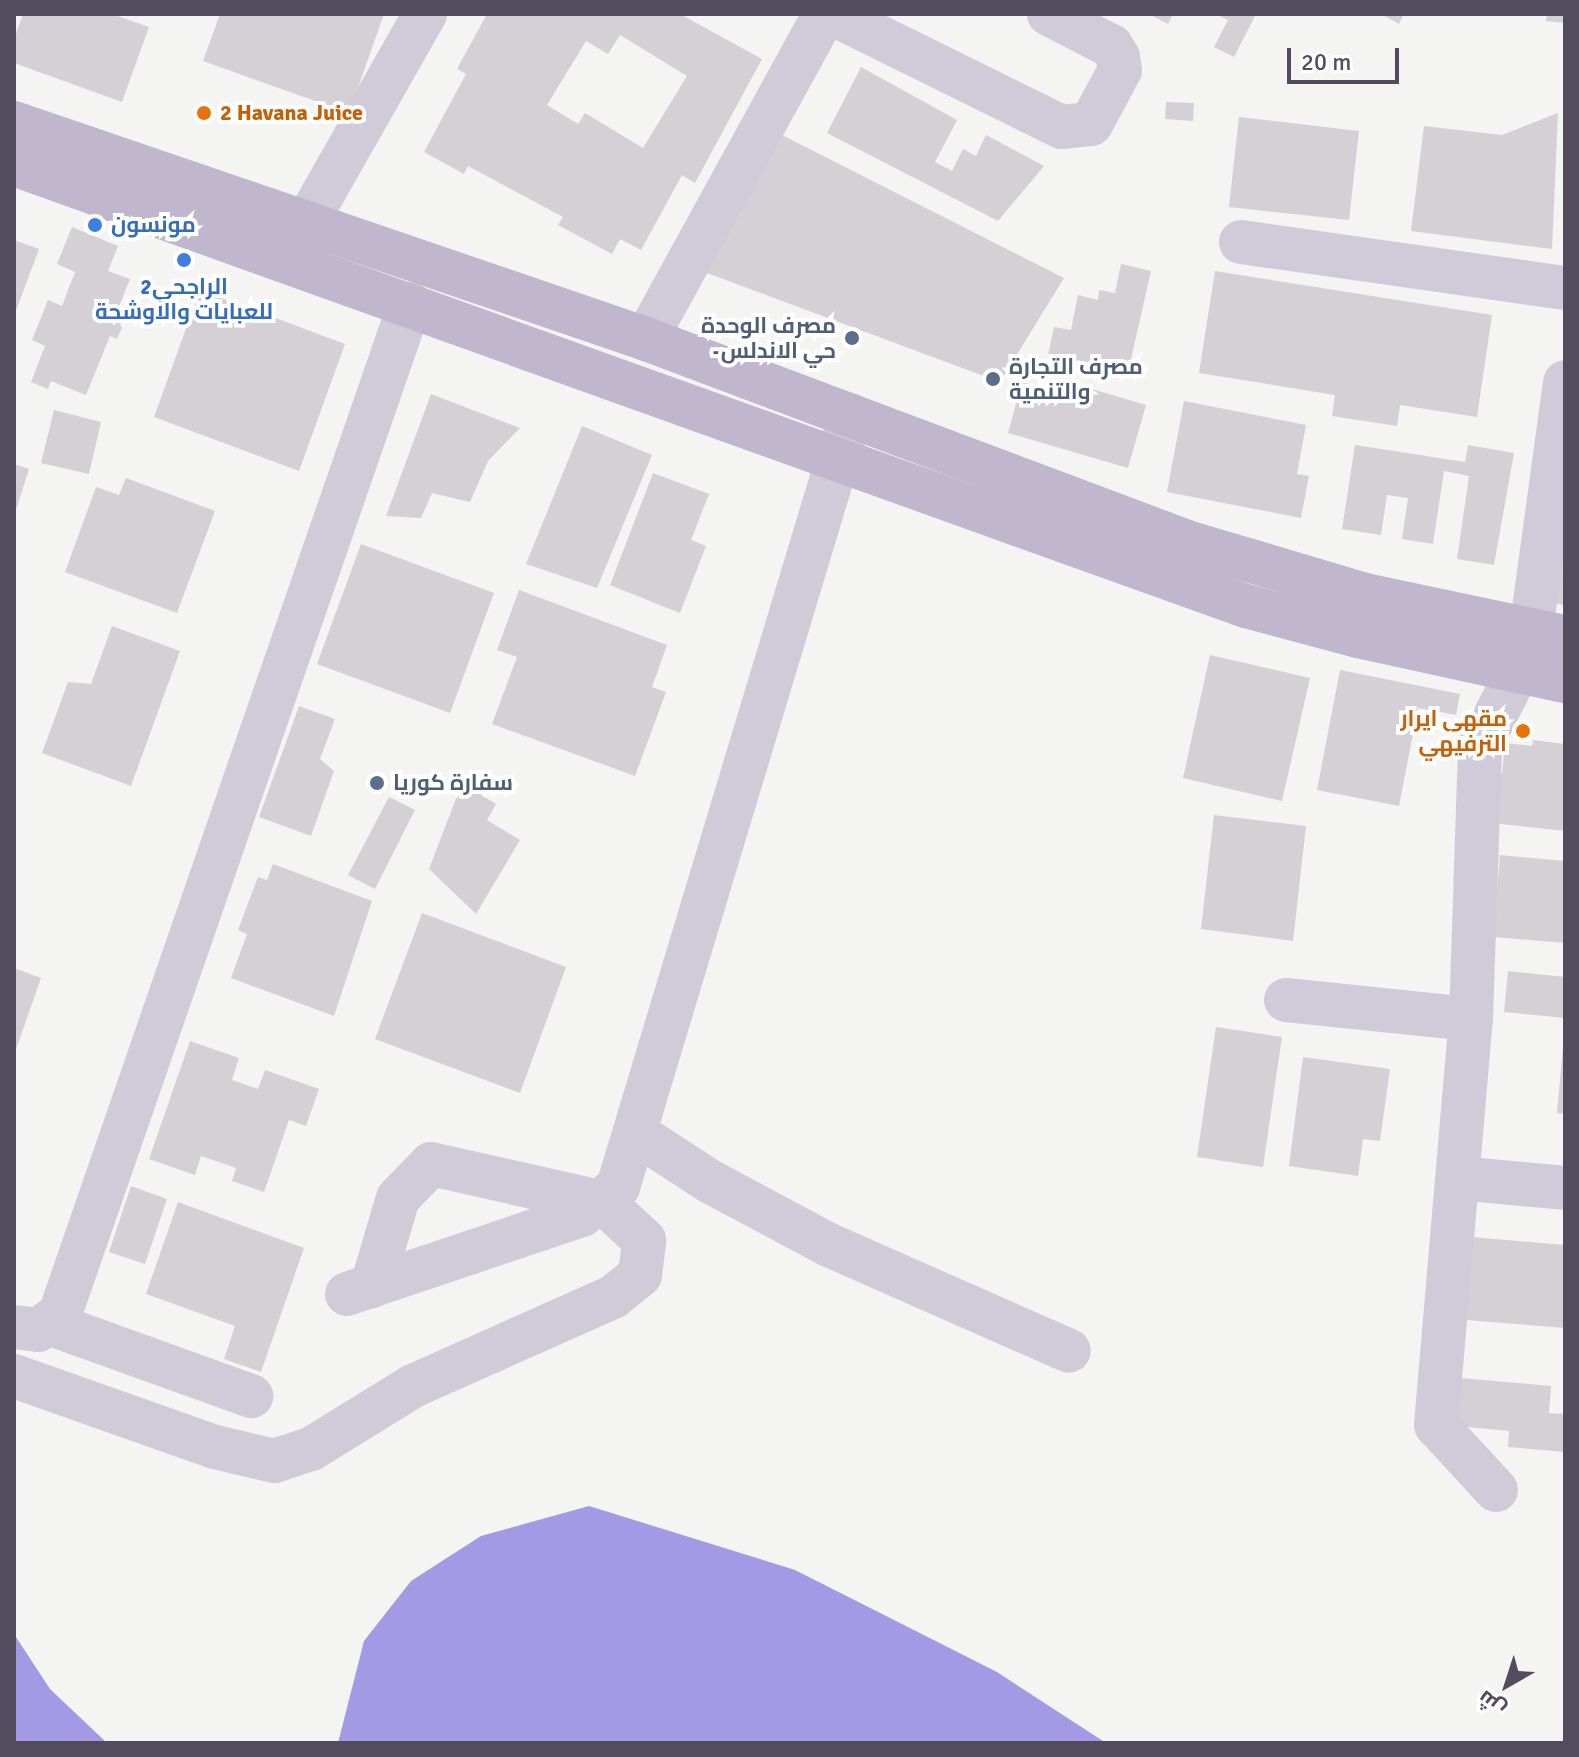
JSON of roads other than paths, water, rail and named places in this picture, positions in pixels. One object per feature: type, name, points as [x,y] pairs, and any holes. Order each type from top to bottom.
[{"type":"main road","points":[[14,123],[308,220],[646,339],[1275,570],[1538,646],[1565,681]]},
{"type":"main road","points":[[14,164],[1246,606],[1538,646]]},
{"type":"street","points":[[308,220],[425,14]]},
{"type":"street","points":[[646,339],[825,14]]},
{"type":"street","points":[[833,14],[1062,127],[1091,124],[1120,70],[1118,57],[1111,46],[1049,14]]},
{"type":"street","points":[[1241,242],[1565,288]]},
{"type":"street","points":[[32,1325],[65,1299],[410,304]]},
{"type":"street","points":[[1496,1490],[1436,1425],[1471,1019],[1480,745],[1538,646],[1565,382]]},
{"type":"street","points":[[14,1376],[215,1447],[274,1461],[311,1449],[413,1386],[613,1297],[640,1275],[644,1240],[604,1203],[431,1164],[398,1198],[359,1290],[604,1203],[618,1187],[637,1134],[851,415]]},
{"type":"street","points":[[1286,1000],[1471,1019]]},
{"type":"street","points":[[637,1134],[711,1182],[829,1245],[1069,1351]]},
{"type":"street","points":[[1458,1178],[1565,1188]]},
{"type":"street","points":[[32,1325],[251,1396]]},
{"type":"place","name":"2 Havana Juice","points":[[204,113]]},
{"type":"place","name":"مونسون","points":[[95,225]]},
{"type":"place","name":"الراجحي2 للعبايات والاوشحة","points":[[184,260]]},
{"type":"place","name":"مصرف الوحدة -حي الاندلس","points":[[852,338]]},
{"type":"place","name":"مصرف التجارة والتنمية","points":[[993,379]]},
{"type":"place","name":"مقهى ايرار الترفيهي","points":[[1523,731]]},
{"type":"place","name":"سفارة كوريا","points":[[377,783]]}]
